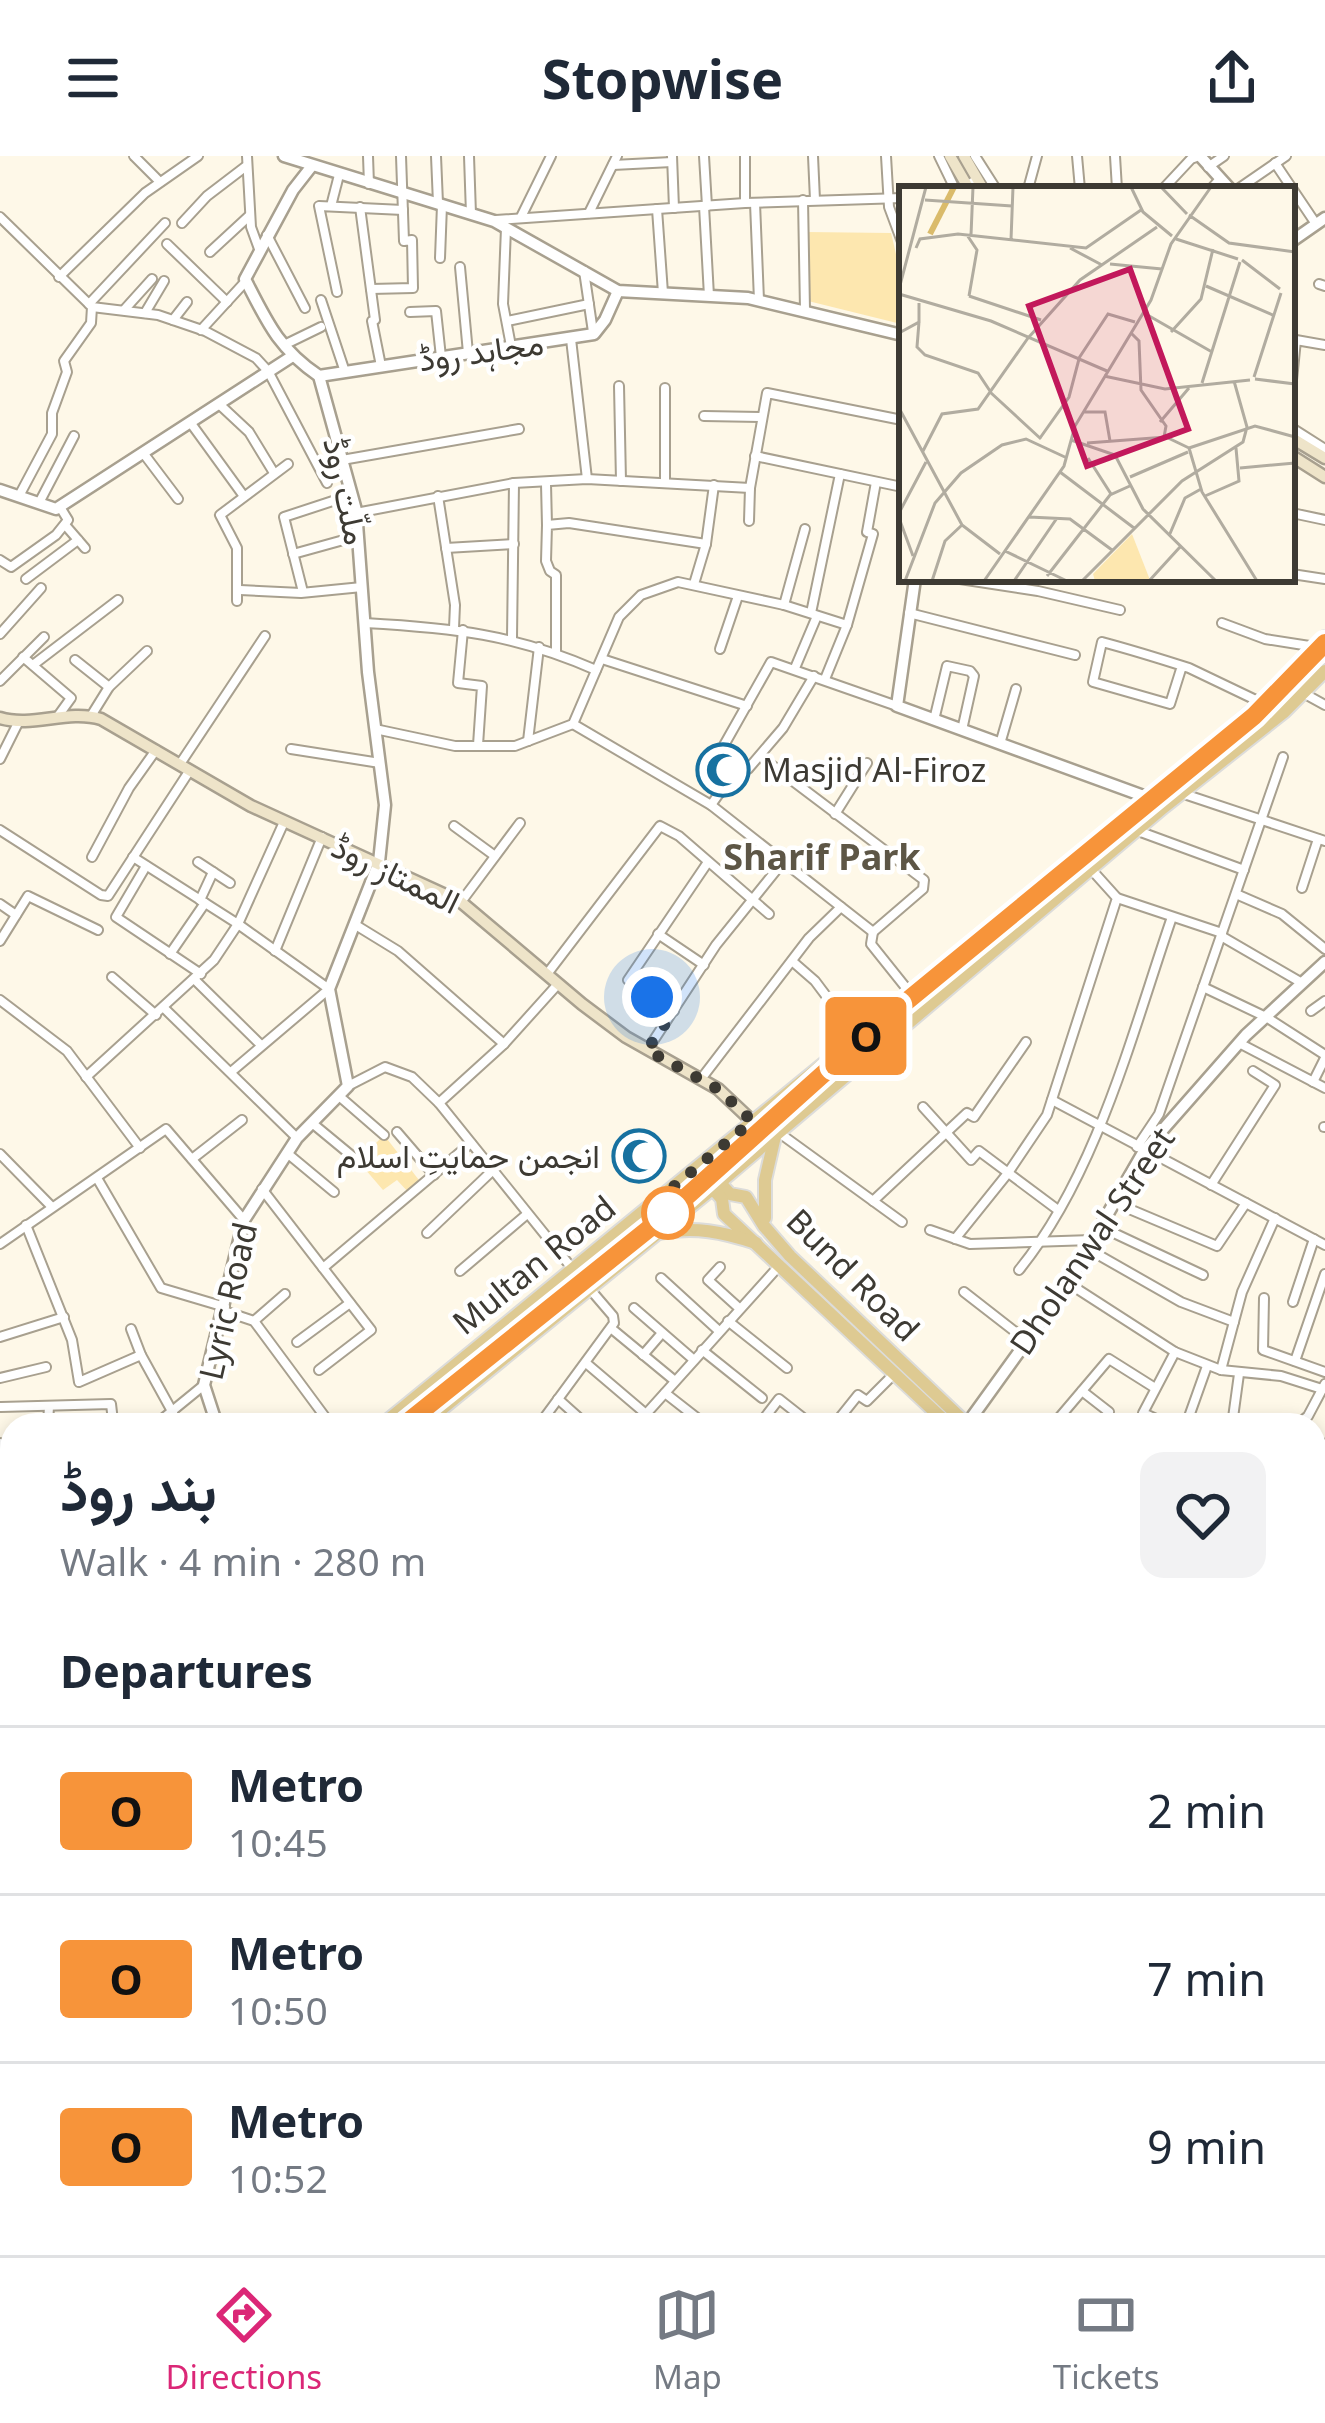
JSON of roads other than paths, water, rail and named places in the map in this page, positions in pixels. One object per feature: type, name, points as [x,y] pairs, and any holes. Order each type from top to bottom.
[{"type":"main road","points":[[950,156],[968,186]]},
{"type":"main road","points":[[964,156],[969,186]]},
{"type":"main road","points":[[1295,439],[1325,453]]},
{"type":"main road","points":[[1295,458],[1325,477]]},
{"type":"main road","name":"Multan Road","points":[[396,1413],[1149,798],[1305,665],[1321,642]]},
{"type":"main road","name":"Multan Road","points":[[437,1413],[1305,694],[1325,670]]},
{"type":"main road","name":"الممتاز روڈ","points":[[0,718],[18,724],[91,716],[284,823],[461,902],[558,984],[647,1050],[733,1101],[752,1121]]},
{"type":"main road","points":[[764,1226],[765,1180],[777,1131]]},
{"type":"main road","name":"Bund Road","points":[[699,1167],[716,1186],[724,1214],[895,1373],[949,1413]]},
{"type":"main road","name":"Bund Road","points":[[716,1186],[746,1197],[764,1226],[942,1413]]},
{"type":"main road","points":[[658,1234],[685,1228],[708,1230],[758,1244]]},
{"type":"street","points":[[134,156],[160,182]]},
{"type":"street","points":[[59,277],[160,182],[197,156]]},
{"type":"street","points":[[284,156],[500,224],[618,291],[759,300],[899,333]]},
{"type":"street","points":[[331,206],[336,174],[333,156]]},
{"type":"street","points":[[368,156],[369,184]]},
{"type":"street","points":[[371,290],[413,288],[412,240],[404,241],[401,156]]},
{"type":"street","points":[[436,156],[440,258]]},
{"type":"street","points":[[469,156],[471,214]]},
{"type":"street","points":[[520,219],[551,156]]},
{"type":"street","points":[[704,156],[709,296]]},
{"type":"street","points":[[745,156],[759,300]]},
{"type":"street","points":[[813,156],[815,200]]},
{"type":"street","points":[[886,156],[889,199],[899,232]]},
{"type":"street","points":[[939,156],[968,186]]},
{"type":"street","points":[[975,156],[989,156]]},
{"type":"street","points":[[975,156],[994,186]]},
{"type":"street","points":[[1029,186],[1036,156]]},
{"type":"street","points":[[1077,156],[1080,186]]},
{"type":"street","points":[[1114,156],[1117,186]]},
{"type":"street","points":[[1166,186],[1191,159],[1224,156]]},
{"type":"street","points":[[1239,186],[1286,156]]},
{"type":"street","points":[[589,214],[615,160],[672,159],[674,208]]},
{"type":"street","points":[[1202,160],[1215,184]]},
{"type":"street","points":[[247,161],[250,215],[259,249]]},
{"type":"street","points":[[182,223],[247,161]]},
{"type":"street","points":[[1275,163],[1293,186]]},
{"type":"street","points":[[201,330],[246,281],[259,249],[311,167]]},
{"type":"street","points":[[1295,189],[1320,221],[1295,239]]},
{"type":"street","points":[[500,224],[657,209],[899,198]]},
{"type":"street","points":[[803,200],[806,310]]},
{"type":"street","points":[[337,292],[319,206],[403,210]]},
{"type":"street","points":[[360,207],[375,320],[371,321],[381,366]]},
{"type":"street","points":[[657,209],[663,293]]},
{"type":"street","points":[[210,253],[250,215]]},
{"type":"street","points":[[0,217],[91,305],[172,320],[256,358],[268,371],[327,483]]},
{"type":"street","points":[[18,497],[52,434],[52,413],[67,372],[64,361],[91,323],[91,305],[165,223]]},
{"type":"street","points":[[500,224],[511,346]]},
{"type":"street","points":[[267,235],[304,308]]},
{"type":"street","points":[[167,244],[227,302]]},
{"type":"street","points":[[460,267],[468,353]]},
{"type":"street","points":[[584,272],[594,334]]},
{"type":"street","points":[[123,310],[152,279]]},
{"type":"street","points":[[146,313],[164,281]]},
{"type":"street","points":[[246,281],[282,346],[319,376]]},
{"type":"street","points":[[594,334],[618,291]]},
{"type":"street","points":[[321,300],[345,372]]},
{"type":"street","points":[[172,320],[187,302]]},
{"type":"street","points":[[506,321],[589,304]]},
{"type":"street","points":[[410,313],[436,311],[441,357]]},
{"type":"street","points":[[282,346],[321,327]]},
{"type":"street","name":"مجاہد روڈ","points":[[319,376],[594,334]]},
{"type":"street","points":[[572,339],[587,479]]},
{"type":"street","points":[[1295,350],[1296,340],[1325,345]]},
{"type":"street","points":[[0,490],[52,509],[60,507],[291,357]]},
{"type":"street","name":"ملّت روڈ","points":[[319,376],[356,513],[385,806],[379,862]]},
{"type":"street","points":[[619,386],[620,481]]},
{"type":"street","points":[[665,388],[665,482]]},
{"type":"street","points":[[749,521],[767,392],[899,419]]},
{"type":"street","points":[[218,403],[249,432],[274,472]]},
{"type":"street","points":[[704,416],[760,418]]},
{"type":"street","points":[[190,422],[243,495]]},
{"type":"street","points":[[342,460],[519,429]]},
{"type":"street","points":[[1295,430],[1325,453]]},
{"type":"street","points":[[38,504],[74,436]]},
{"type":"street","points":[[144,454],[178,499]]},
{"type":"street","points":[[755,457],[899,487]]},
{"type":"street","points":[[237,601],[237,548],[220,515],[287,464]]},
{"type":"street","points":[[795,668],[814,615],[840,474]]},
{"type":"street","points":[[356,513],[514,483],[587,479],[750,488]]},
{"type":"street","points":[[825,679],[847,625],[873,534],[867,532],[876,482]]},
{"type":"street","points":[[512,638],[514,483]]},
{"type":"street","points":[[545,484],[546,561],[556,575],[556,653]]},
{"type":"street","points":[[694,584],[715,485]]},
{"type":"street","points":[[303,592],[284,517],[351,495]]},
{"type":"street","points":[[438,496],[458,629],[458,683],[482,686],[478,745]]},
{"type":"street","points":[[0,560],[11,567],[66,526],[68,518],[60,507]]},
{"type":"street","points":[[1295,513],[1325,520]]},
{"type":"street","points":[[547,526],[569,523],[706,544]]},
{"type":"street","points":[[26,579],[82,544],[66,526]]},
{"type":"street","points":[[784,604],[805,529]]},
{"type":"street","points":[[293,554],[358,536]]},
{"type":"street","points":[[446,548],[514,544]]},
{"type":"street","points":[[1295,574],[1325,579]]},
{"type":"street","points":[[897,706],[915,582]]},
{"type":"street","points":[[981,582],[1120,610]]},
{"type":"street","points":[[375,729],[455,746],[528,743],[573,724],[619,616],[628,604],[658,586],[694,584],[784,604],[847,625]]},
{"type":"street","points":[[240,590],[362,587]]},
{"type":"street","points":[[0,634],[41,588]]},
{"type":"street","points":[[720,650],[738,596]]},
{"type":"street","points":[[33,665],[118,600]]},
{"type":"street","points":[[910,614],[1075,656]]},
{"type":"street","points":[[365,623],[512,638],[596,670]]},
{"type":"street","points":[[1222,623],[1265,639],[1321,642]]},
{"type":"street","points":[[0,830],[106,897],[265,636]]},
{"type":"street","points":[[0,681],[44,637]]},
{"type":"street","points":[[1182,666],[1170,704],[1094,682],[1102,642],[1182,666],[1261,703]]},
{"type":"street","points":[[528,743],[539,646]]},
{"type":"street","points":[[91,716],[110,687],[147,650]]},
{"type":"street","points":[[23,657],[71,698],[57,717]]},
{"type":"street","points":[[602,659],[747,706]]},
{"type":"street","points":[[75,660],[110,687]]},
{"type":"street","points":[[814,676],[761,757],[748,770],[737,768],[722,751],[771,662],[795,668],[1149,798]]},
{"type":"street","points":[[934,720],[947,666],[970,671],[974,676],[962,730]]},
{"type":"street","points":[[1000,743],[1016,689]]},
{"type":"street","points":[[1305,694],[1325,705]]},
{"type":"street","points":[[0,759],[18,724]]},
{"type":"street","points":[[573,724],[711,805],[873,932]]},
{"type":"street","points":[[290,748],[380,763]]},
{"type":"street","points":[[92,857],[129,788],[156,751]]},
{"type":"street","points":[[761,757],[927,883],[873,932],[872,944],[911,994]]},
{"type":"street","points":[[1141,1149],[1159,1114],[1283,757]]},
{"type":"street","points":[[835,814],[867,763]]},
{"type":"street","points":[[711,805],[737,768]]},
{"type":"street","points":[[1181,793],[1322,840],[1302,888]]},
{"type":"street","points":[[86,1077],[198,977],[238,924],[284,823]]},
{"type":"street","points":[[461,902],[520,824]]},
{"type":"street","points":[[454,826],[495,856]]},
{"type":"street","points":[[547,974],[660,826],[770,914]]},
{"type":"street","points":[[1136,830],[1244,870]]},
{"type":"street","points":[[275,950],[322,837]]},
{"type":"street","points":[[133,857],[329,988],[344,1091],[384,1135]]},
{"type":"street","points":[[198,862],[230,884]]},
{"type":"street","points":[[231,1072],[329,988],[379,862]]},
{"type":"street","points":[[674,1011],[628,982],[708,862]]},
{"type":"street","points":[[647,1050],[751,898],[782,863]]},
{"type":"street","points":[[146,866],[116,917],[198,977],[261,1045]]},
{"type":"street","points":[[1090,868],[1117,898],[1221,935],[1302,983]]},
{"type":"street","points":[[170,954],[202,902],[213,872]]},
{"type":"street","points":[[1236,894],[1282,914],[1325,950]]},
{"type":"street","points":[[0,940],[28,896],[98,930]]},
{"type":"street","points":[[955,1239],[1047,1115],[1117,898]]},
{"type":"street","points":[[0,904],[16,915]]},
{"type":"street","points":[[701,1079],[792,961],[842,907]]},
{"type":"street","points":[[1018,1270],[1042,1241],[1099,1126],[1172,916]]},
{"type":"street","points":[[354,924],[398,951],[504,1044]]},
{"type":"street","points":[[658,934],[704,965]]},
{"type":"street","points":[[792,961],[815,981],[858,1038]]},
{"type":"street","name":"Dholanwal Street","points":[[976,1413],[1068,1283],[1141,1149],[1239,1043],[1325,962]]},
{"type":"street","points":[[112,977],[231,1072],[297,1138]]},
{"type":"street","points":[[439,1103],[504,1044],[558,984]]},
{"type":"street","points":[[1203,986],[1266,1017],[1325,1056],[1313,1082]]},
{"type":"street","points":[[0,1000],[53,1038],[140,1148]]},
{"type":"street","points":[[1311,1011],[1325,1001]]},
{"type":"street","points":[[873,1201],[968,1113],[974,1117],[1026,1042]]},
{"type":"street","points":[[1239,1043],[1325,1088]]},
{"type":"street","points":[[344,1091],[375,1070],[394,1068],[412,1077],[439,1103],[571,1267]]},
{"type":"street","points":[[1211,1185],[1275,1085],[1253,1071]]},
{"type":"street","name":"Lyric Road","points":[[213,1413],[204,1384],[244,1220],[297,1138],[344,1091]]},
{"type":"street","points":[[1052,1100],[1325,1245]]},
{"type":"street","points":[[923,1107],[971,1160],[979,1151],[1058,1210]]},
{"type":"street","points":[[191,1159],[242,1120]]},
{"type":"street","points":[[312,1123],[358,1161]]},
{"type":"street","points":[[0,1244],[166,1129],[244,1220]]},
{"type":"street","points":[[777,1131],[902,1222]]},
{"type":"street","points":[[397,1132],[434,1174]]},
{"type":"street","points":[[323,1268],[471,1144]]},
{"type":"street","points":[[286,1153],[334,1192]]},
{"type":"street","points":[[0,1154],[51,1206]]},
{"type":"street","points":[[427,1233],[492,1171]]},
{"type":"street","points":[[98,1178],[161,1288],[254,1321],[322,1413]]},
{"type":"street","points":[[261,1188],[371,1330],[319,1370]]},
{"type":"street","points":[[1115,1203],[1217,1246],[1246,1203]]},
{"type":"street","points":[[460,1271],[526,1215]]},
{"type":"street","points":[[1221,1370],[1242,1292],[1275,1218]]},
{"type":"street","points":[[26,1225],[64,1317],[79,1382],[141,1355]]},
{"type":"street","points":[[1101,1227],[1203,1276]]},
{"type":"street","points":[[930,1230],[970,1244],[1091,1245],[1181,1302],[1234,1322]]},
{"type":"street","points":[[1293,1302],[1315,1239]]},
{"type":"street","points":[[644,1413],[780,1264]]},
{"type":"street","points":[[720,1267],[708,1280],[739,1308]]},
{"type":"street","points":[[1295,1361],[1325,1274]]},
{"type":"street","points":[[661,1278],[719,1331]]},
{"type":"street","points":[[1068,1283],[1175,1352],[1207,1366],[1324,1387]]},
{"type":"street","points":[[548,1413],[612,1329],[613,1316],[589,1288]]},
{"type":"street","points":[[964,1292],[1027,1341]]},
{"type":"street","points":[[254,1321],[285,1294]]},
{"type":"street","points":[[1264,1298],[1263,1350],[1325,1372]]},
{"type":"street","points":[[297,1342],[350,1303]]},
{"type":"street","points":[[634,1308],[694,1360]]},
{"type":"street","points":[[0,1337],[64,1317]]},
{"type":"street","points":[[728,1321],[788,1368]]},
{"type":"street","points":[[131,1329],[173,1413],[204,1384]]},
{"type":"street","points":[[612,1329],[675,1381]]},
{"type":"street","points":[[644,1355],[662,1333]]},
{"type":"street","points":[[702,1350],[762,1398]]},
{"type":"street","points":[[1143,1413],[1175,1352]]},
{"type":"street","points":[[1063,1413],[1110,1359],[1155,1388]]},
{"type":"street","points":[[586,1363],[642,1413]]},
{"type":"street","points":[[1190,1413],[1207,1366]]},
{"type":"street","points":[[0,1378],[46,1367]]},
{"type":"street","points":[[843,1413],[857,1395],[867,1401],[895,1373]]},
{"type":"street","points":[[1234,1413],[1239,1374]]},
{"type":"street","points":[[1082,1391],[1108,1413]]},
{"type":"street","points":[[664,1393],[690,1413]]},
{"type":"street","points":[[558,1399],[574,1413]]},
{"type":"street","points":[[768,1413],[779,1399],[792,1413]]},
{"type":"street","points":[[1,1407],[111,1404],[112,1413]]},
{"type":"street","points":[[49,1406],[49,1413]]},
{"type":"railway","points":[[419,1413],[666,1215],[879,1025],[1254,716],[1325,643]]},
{"type":"metro line","name":"O","points":[[419,1413],[666,1215],[879,1024],[1254,716],[1325,643]]},
{"type":"place","name":"Masjid Al-Firoz","points":[[723,770]]},
{"type":"place","name":"انجمن حمایتِ اسلام","points":[[639,1156]]},
{"type":"district","name":"Sharif Park","points":[[822,857]]}]
